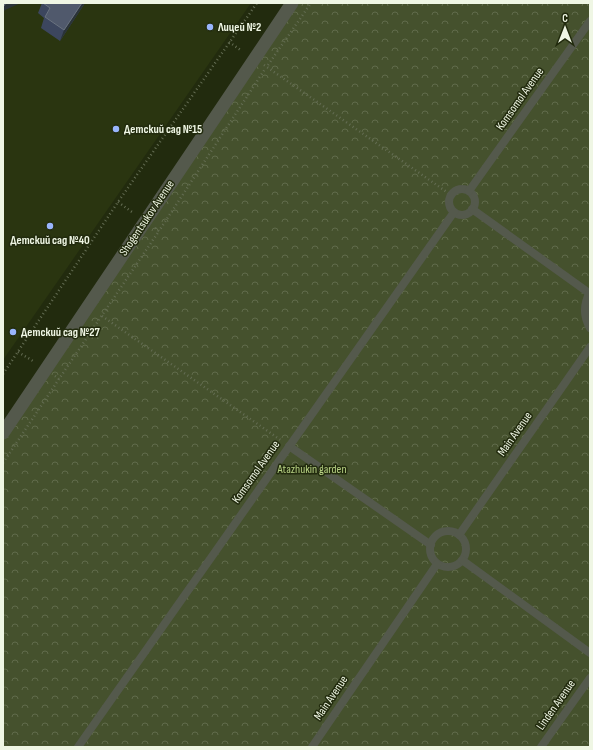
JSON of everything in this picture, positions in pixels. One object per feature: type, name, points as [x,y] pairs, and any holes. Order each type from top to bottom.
[{"type":"street","name":"Shogentsukov Avenue","points":[[3,434],[292,3]]},
{"type":"street","name":"Komsomol Avenue","points":[[469,191],[590,21]]},
{"type":"street","points":[[459,189],[469,191],[475,199],[472,209],[466,214],[458,214],[454,212],[450,206],[451,195],[459,189]]},
{"type":"street","points":[[472,209],[590,293],[585,304],[585,316],[590,328]]},
{"type":"street","name":"Komsomol Avenue","points":[[78,747],[454,212]]},
{"type":"street","name":"Main Avenue","points":[[459,535],[590,347]]},
{"type":"street","points":[[289,446],[431,545]]},
{"type":"street","points":[[446,532],[453,532],[459,535],[464,540],[466,547],[466,554],[462,560],[457,565],[450,567],[443,567],[437,564],[432,558],[430,552],[434,538],[439,534],[446,532]]},
{"type":"street","points":[[462,560],[590,653]]},
{"type":"street","name":"Main Avenue","points":[[312,747],[437,564]]},
{"type":"street","name":"Linden Avenue","points":[[541,747],[590,678]]},
{"type":"path","points":[[3,374],[118,202],[257,3]]},
{"type":"path","points":[[3,464],[310,3]]},
{"type":"path","points":[[229,42],[242,51]]},
{"type":"path","points":[[262,64],[451,195]]},
{"type":"path","points":[[118,202],[132,212]]},
{"type":"path","points":[[154,227],[159,231]]},
{"type":"path","points":[[102,316],[289,446]]},
{"type":"path","points":[[18,352],[33,361]]},
{"type":"path","points":[[54,374],[59,379]]},
{"type":"shaded area","points":[[3,3],[251,3],[3,360]]},
{"type":"green space","name":"Atazhukin garden","points":[[292,3],[590,3],[590,747],[3,747],[3,433]]},
{"type":"building","points":[[43,3],[82,3],[64,30],[45,17],[50,8]]},
{"type":"place","name":"Лицей №2","points":[[210,27]]},
{"type":"place","name":"Детский сад №15","points":[[116,129]]},
{"type":"place","name":"Детский сад №40","points":[[50,226]]},
{"type":"place","name":"Детский сад №27","points":[[13,332]]}]
